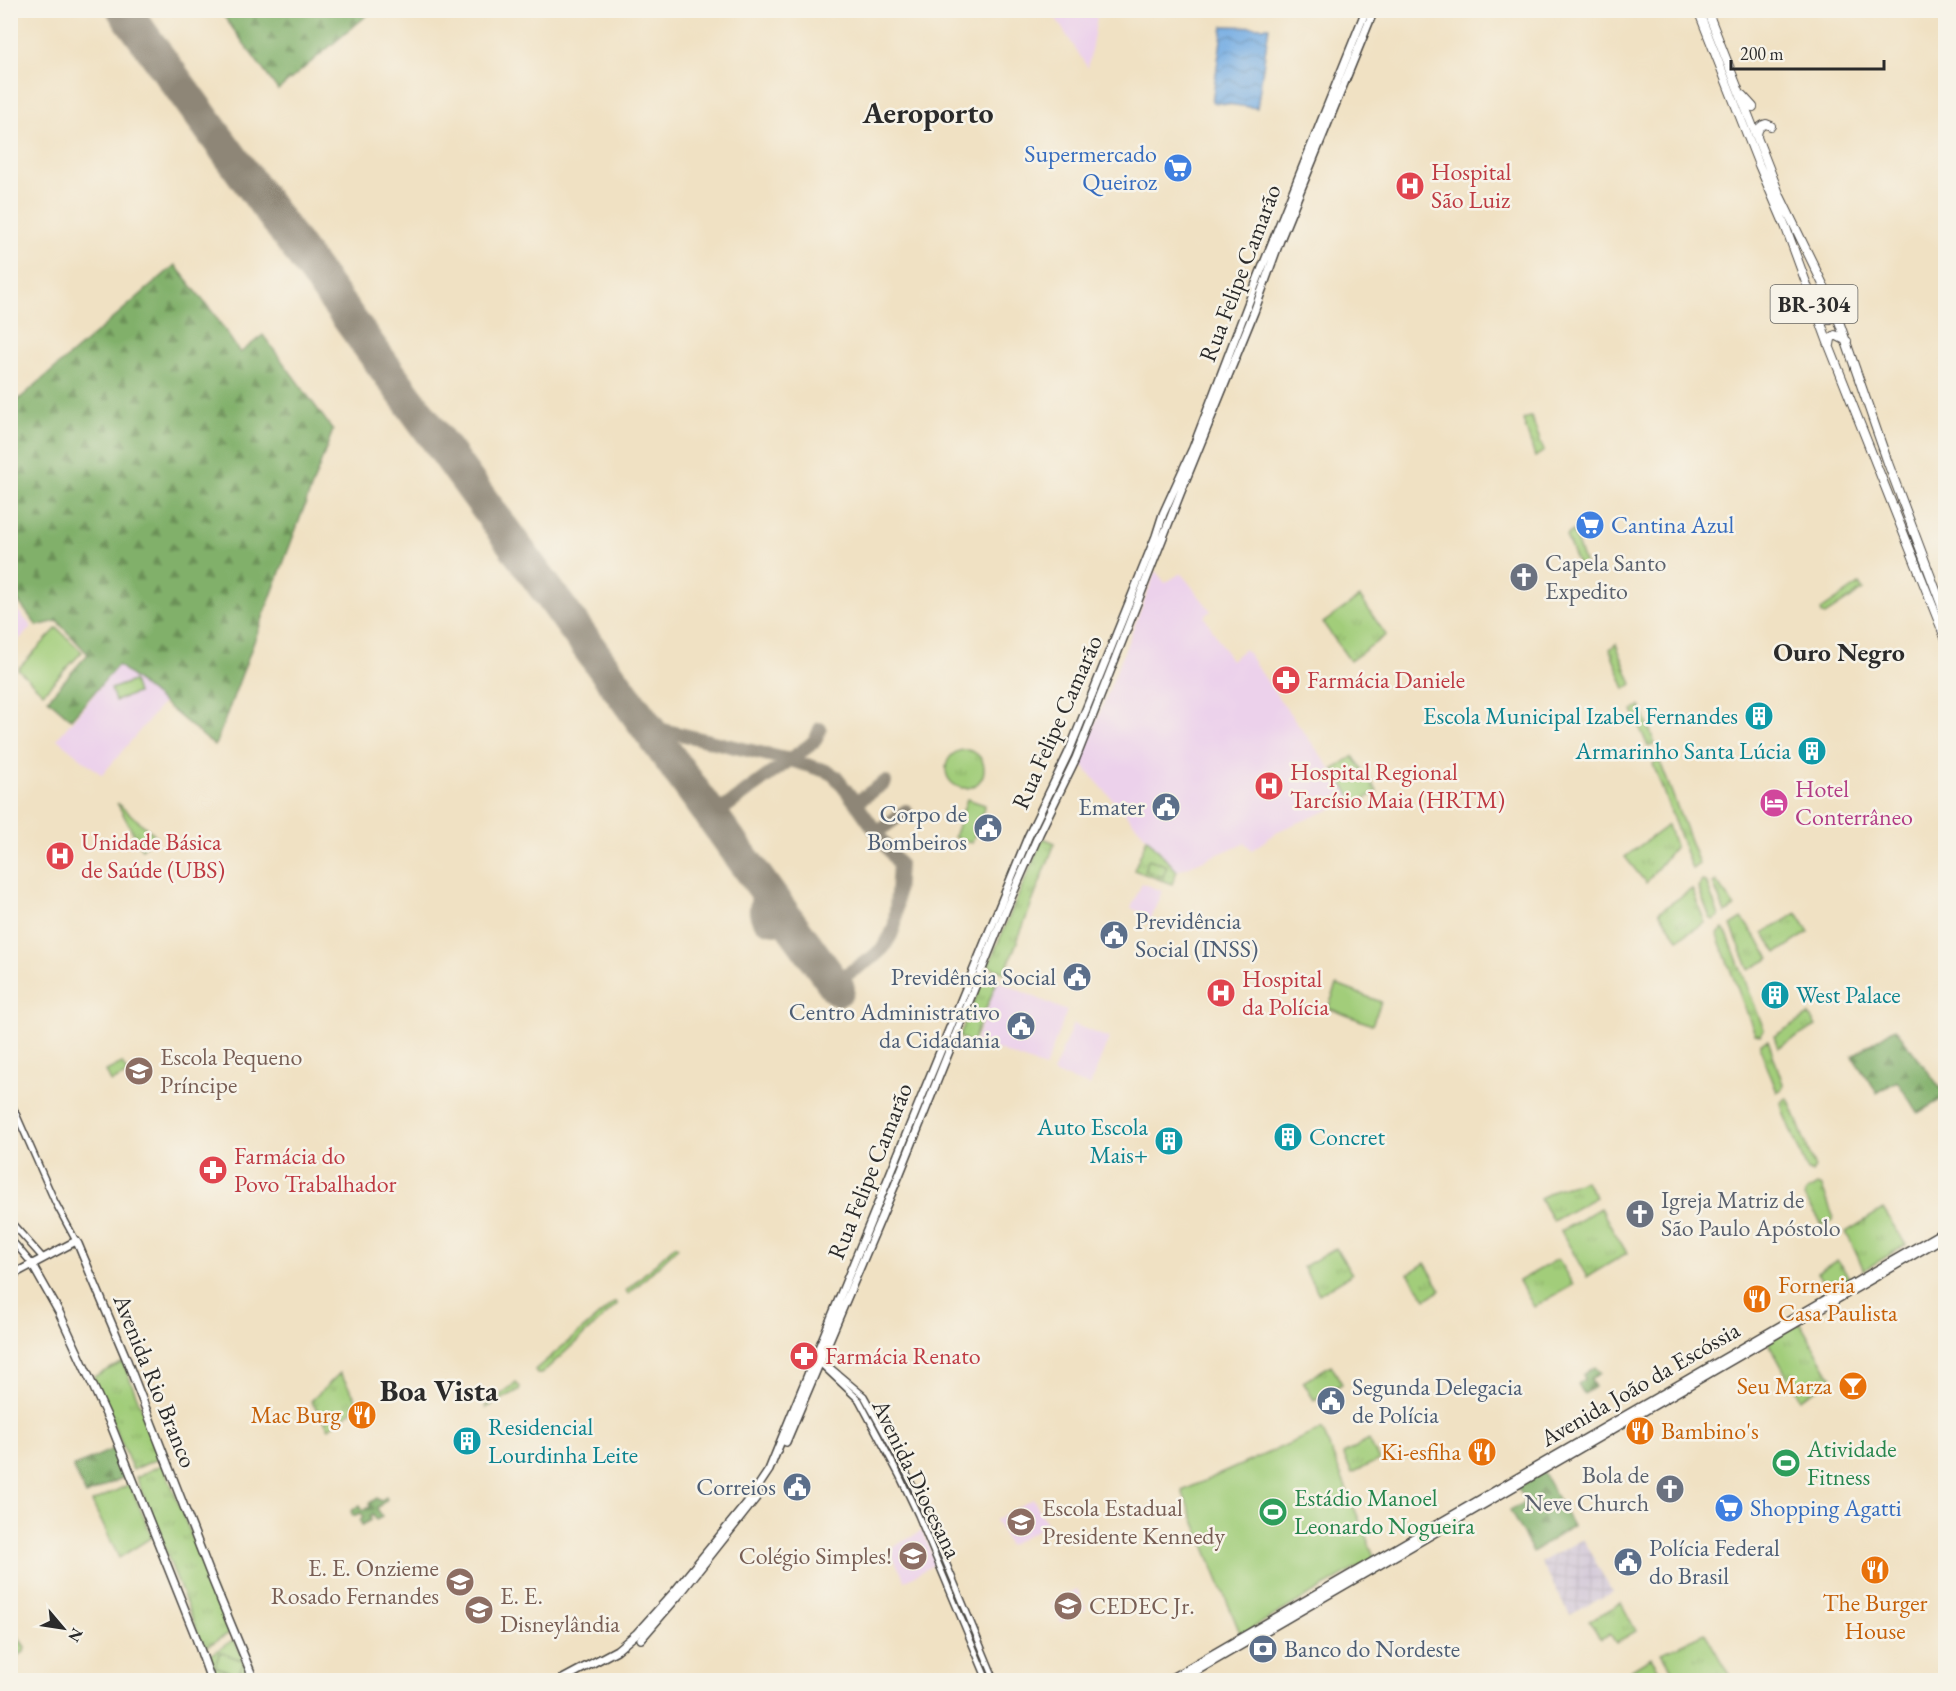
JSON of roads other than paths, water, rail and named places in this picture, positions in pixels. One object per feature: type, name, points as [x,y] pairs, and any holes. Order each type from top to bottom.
[{"type":"highway","name":"BR-304","points":[[1698,10],[1946,640]]},
{"type":"highway","name":"BR-304","points":[[1707,10],[1780,196],[1834,307],[1894,482],[1946,617]]},
{"type":"highway","points":[[1738,91],[1753,107]]},
{"type":"highway","points":[[1756,138],[1760,127],[1766,124],[1771,126]]},
{"type":"highway","points":[[1818,316],[1830,319],[1834,313],[1834,307]]},
{"type":"highway","points":[[1830,348],[1833,336],[1847,341]]},
{"type":"main road","name":"Rua Felipe Camarão","points":[[818,1359],[848,1275],[996,914],[1035,822],[1073,743],[1163,514],[1193,448],[1261,270],[1366,10]]},
{"type":"main road","name":"Rua Felipe Camarão","points":[[641,1639],[764,1483],[878,1226],[1000,923],[1039,834],[1076,758],[1374,10]]},
{"type":"main road","points":[[1338,81],[1336,92],[1339,93],[1342,90]]},
{"type":"main road","points":[[1324,118],[1329,117],[1328,127]]},
{"type":"main road","points":[[1173,511],[1168,505],[1180,474]]},
{"type":"main road","points":[[1057,798],[1051,795],[1059,773]]},
{"type":"main road","points":[[1035,822],[1041,815],[1045,816],[1039,834]]},
{"type":"main road","points":[[996,914],[1003,907],[1000,923]]},
{"type":"main road","points":[[893,1168],[886,1196],[889,1197],[893,1190]]},
{"type":"main road","points":[[874,1214],[879,1206],[882,1207],[878,1226]]},
{"type":"main road","name":"Avenida João da Escóssia","points":[[1168,1680],[1946,1230]]},
{"type":"main road","name":"Avenida João da Escóssia","points":[[1180,1680],[1946,1236]]},
{"type":"main road","points":[[34,1265],[43,1258],[77,1242]]},
{"type":"main road","points":[[10,1278],[77,1242]]},
{"type":"main road","name":"Avenida Rio Branco","points":[[77,1242],[126,1358],[254,1680]]},
{"type":"main road","points":[[34,1265],[59,1312],[111,1425],[211,1680]]},
{"type":"main road","points":[[848,1275],[842,1297],[845,1298],[850,1289]]},
{"type":"main road","name":"Rua Felipe Camarão","points":[[561,1680],[617,1650],[677,1593]]},
{"type":"street","name":"Avenida Rio Branco","points":[[10,1100],[55,1202],[77,1242]]},
{"type":"street","points":[[10,1221],[43,1258]]},
{"type":"street","points":[[10,1238],[34,1265]]},
{"type":"street","name":"Avenida Diocesana","points":[[818,1359],[864,1396],[906,1472],[995,1680]]},
{"type":"street","name":"Avenida Diocesana","points":[[818,1359],[859,1400],[899,1475],[987,1680]]},
{"type":"street","points":[[918,1515],[925,1512]]},
{"type":"water","points":[[1223,26],[1269,27],[1257,108],[1212,102]]},
{"type":"place","name":"Supermercado Queiroz","points":[[1178,168]]},
{"type":"place","name":"Hospital São Luiz","points":[[1410,186]]},
{"type":"place","name":"Cantina Azul","points":[[1590,525]]},
{"type":"place","name":"Capela Santo Expedito","points":[[1524,577]]},
{"type":"place","name":"Farmácia Daniele","points":[[1286,680]]},
{"type":"place","name":"Escola Municipal Izabel Fernandes","points":[[1759,716]]},
{"type":"place","name":"Armarinho Santa Lúcia","points":[[1812,751]]},
{"type":"place","name":"Hospital Regional Tarcísio Maia (HRTM)","points":[[1269,786]]},
{"type":"place","name":"Hotel Conterrâneo","points":[[1774,803]]},
{"type":"place","name":"Emater","points":[[1166,807]]},
{"type":"place","name":"Corpo de Bombeiros","points":[[988,828]]},
{"type":"place","name":"Unidade Básica de Saúde (UBS)","points":[[60,856]]},
{"type":"place","name":"Previdência Social (INSS)","points":[[1114,935]]},
{"type":"place","name":"Previdência Social","points":[[1077,977]]},
{"type":"place","name":"Hospital da Polícia","points":[[1221,993]]},
{"type":"place","name":"West Palace","points":[[1775,995]]},
{"type":"place","name":"Centro Administrativo da Cidadania","points":[[1021,1026]]},
{"type":"place","name":"Escola Pequeno Príncipe","points":[[139,1071]]},
{"type":"place","name":"Concret","points":[[1288,1137]]},
{"type":"place","name":"Auto Escola Mais+","points":[[1169,1141]]},
{"type":"place","name":"Farmácia do Povo Trabalhador","points":[[213,1170]]},
{"type":"place","name":"Igreja Matriz de São Paulo Apóstolo","points":[[1640,1214]]},
{"type":"place","name":"Forneria Casa Paulista","points":[[1757,1299]]},
{"type":"place","name":"Farmácia Renato","points":[[804,1356]]},
{"type":"place","name":"Seu Marza","points":[[1853,1386]]},
{"type":"place","name":"Segunda Delegacia de Polícia","points":[[1331,1401]]},
{"type":"place","name":"Mac Burg","points":[[362,1415]]},
{"type":"place","name":"Bambino's","points":[[1640,1431]]},
{"type":"place","name":"Residencial Lourdinha Leite","points":[[467,1441]]},
{"type":"place","name":"Ki-esfiha","points":[[1482,1452]]},
{"type":"place","name":"Atividade Fitness","points":[[1786,1463]]},
{"type":"place","name":"Correios","points":[[797,1487]]},
{"type":"place","name":"Bola de Neve Church","points":[[1670,1489]]},
{"type":"place","name":"Shopping Agatti","points":[[1729,1508]]},
{"type":"place","name":"Estádio Manoel Leonardo Nogueira","points":[[1273,1512]]},
{"type":"place","name":"Escola Estadual Presidente Kennedy","points":[[1021,1522]]},
{"type":"place","name":"Colégio Simples!","points":[[913,1556]]},
{"type":"place","name":"Polícia Federal do Brasil","points":[[1628,1562]]},
{"type":"place","name":"The Burger House","points":[[1875,1570]]},
{"type":"place","name":"E. E. Onzieme Rosado Fernandes","points":[[460,1582]]},
{"type":"place","name":"CEDEC Jr.","points":[[1068,1606]]},
{"type":"place","name":"E. E. Disneylândia","points":[[479,1610]]},
{"type":"place","name":"Banco do Nordeste","points":[[1263,1649]]},
{"type":"district","name":"Aeroporto","points":[[928,113]]},
{"type":"district","name":"Ouro Negro","points":[[1839,652]]},
{"type":"district","name":"Boa Vista","points":[[439,1391]]}]
